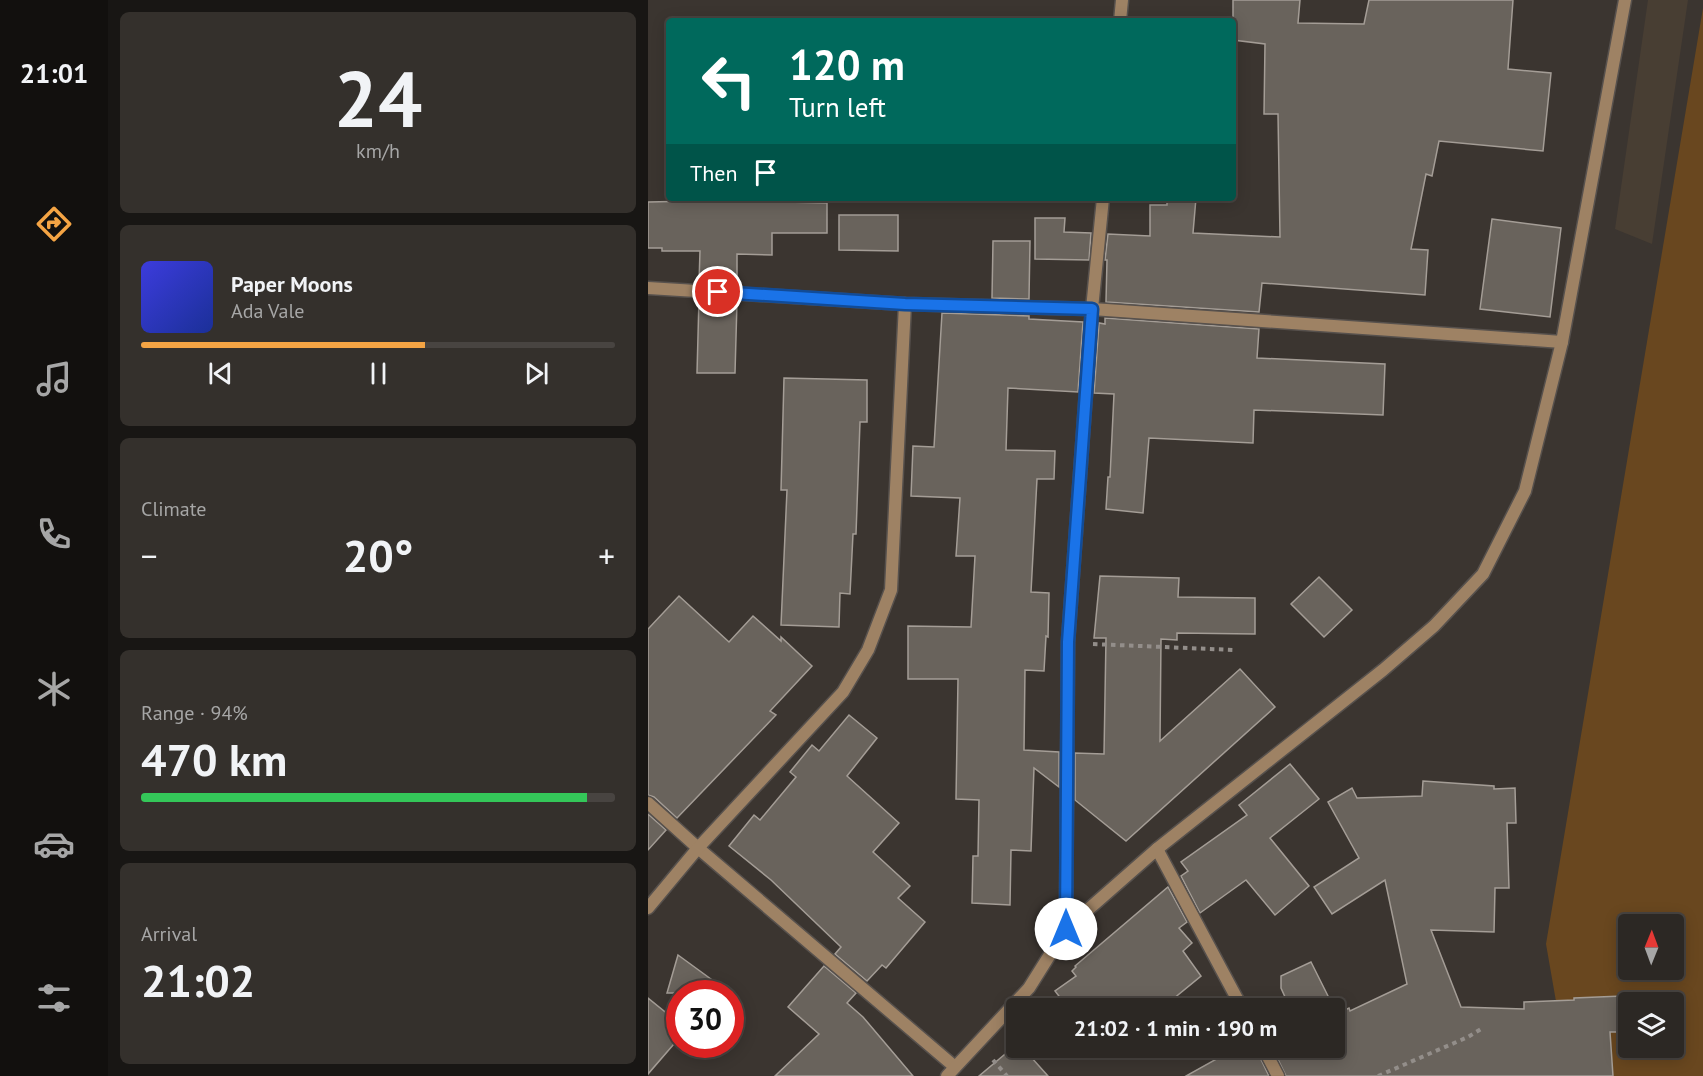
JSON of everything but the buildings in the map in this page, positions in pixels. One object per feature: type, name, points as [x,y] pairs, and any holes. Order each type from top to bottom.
[{"type":"street","points":[[1120,18],[1122,0]]},
{"type":"street","points":[[648,803],[951,1072],[1029,988],[1066,929],[1157,849],[1383,670],[1434,626],[1483,574],[1525,490],[1562,342],[1625,0]]},
{"type":"street","points":[[1066,929],[1068,642],[1092,309],[1103,201]]},
{"type":"street","points":[[648,288],[905,304],[1092,309],[1562,342]]},
{"type":"street","points":[[648,908],[699,848],[843,692],[868,650],[891,590],[905,304]]},
{"type":"street","points":[[1157,849],[1237,998]]},
{"type":"street","points":[[1269,1058],[1278,1076]]},
{"type":"path","points":[[1068,642],[1234,650]]},
{"type":"path","points":[[1378,1076],[1468,1037],[1481,1029]]},
{"type":"shaded area","points":[[1648,0],[1688,0],[1652,244],[1615,229]]},
{"type":"shaded area","points":[[1703,8],[1703,1076],[1569,1076],[1546,944]]},
{"type":"route","points":[[718,292],[905,304],[1092,309],[1068,642],[1066,929]]}]
